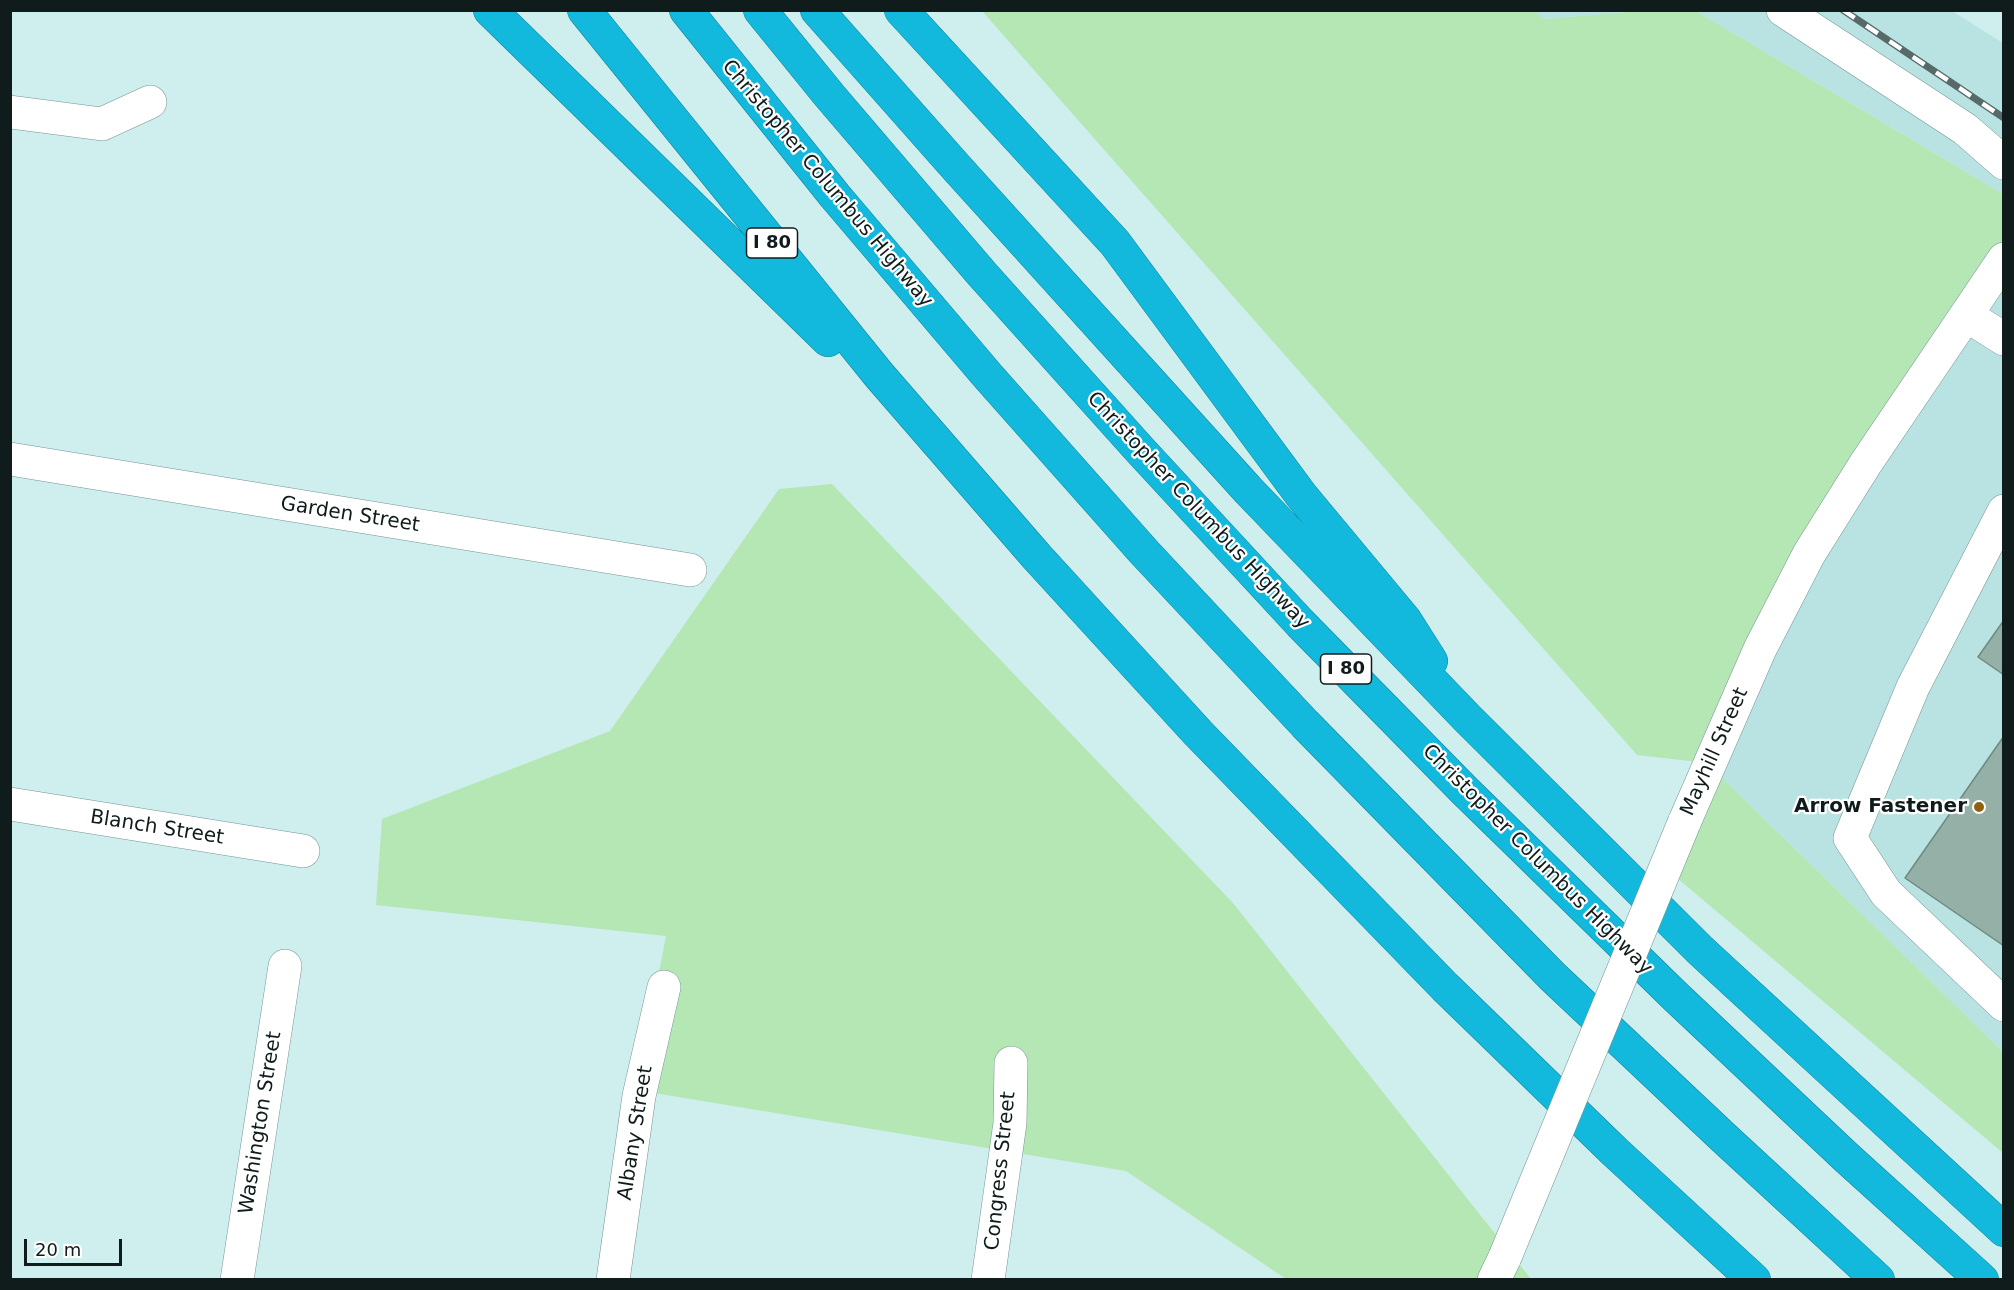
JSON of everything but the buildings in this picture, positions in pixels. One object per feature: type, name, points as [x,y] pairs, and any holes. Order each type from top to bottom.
[{"type":"highway","points":[[490,10],[964,472]]},
{"type":"highway","name":"I 80","points":[[584,10],[879,375],[1037,557],[1191,725],[1362,902],[1572,1110],[1754,1280]]},
{"type":"highway","name":"Christopher Columbus Highway","points":[[686,10],[835,196],[987,375],[1144,552],[1305,724],[1552,976],[1878,1280]]},
{"type":"highway","name":"Christopher Columbus Highway","points":[[760,10],[829,95],[982,274],[1300,623],[1532,858],[1676,998],[1982,1280]]},
{"type":"highway","points":[[817,10],[1248,490],[1467,718],[1701,951],[2004,1230]]},
{"type":"highway","points":[[902,10],[1114,243],[1301,495],[1405,620],[1467,718]]},
{"type":"street","points":[[1783,10],[1965,129],[2004,162]]},
{"type":"street","points":[[10,112],[102,124],[150,102]]},
{"type":"street","name":"Mayhill Street","points":[[1499,1268],[1684,823],[1760,649],[1809,554],[1866,464],[2004,259]]},
{"type":"street","points":[[1966,315],[2004,339]]},
{"type":"street","name":"Garden Street","points":[[10,459],[690,570]]},
{"type":"street","points":[[2004,511],[1913,687],[1850,838],[1886,893],[2004,1005]]},
{"type":"street","name":"Blanch Street","points":[[10,804],[303,851]]},
{"type":"street","name":"Washington Street","points":[[237,1280],[285,966]]},
{"type":"street","name":"Albany Street","points":[[613,1280],[639,1096],[664,987]]},
{"type":"street","name":"Congress Street","points":[[988,1280],[1010,1123],[1011,1063]]},
{"type":"shaded area","points":[[1535,11],[1640,11],[1543,19]]},
{"type":"shaded area","points":[[1696,11],[1952,11],[2003,43],[2003,194]]},
{"type":"shaded area","points":[[2003,249],[2003,1052],[1707,763]]},
{"type":"green space","points":[[1535,10],[1543,19],[1640,11],[1696,11],[2003,194],[2003,249],[1707,763],[1637,755],[982,11]]},
{"type":"green space","points":[[832,484],[1233,903],[1531,1279],[1286,1279],[1126,1171],[636,1090],[666,936],[376,905],[382,819],[610,731],[779,489]]},
{"type":"green space","points":[[1707,763],[2003,1052],[2003,1153],[1664,867]]},
{"type":"railway","points":[[1843,10],[2004,118]]},
{"type":"place","name":"Arrow Fastener","points":[[1979,807]]}]
